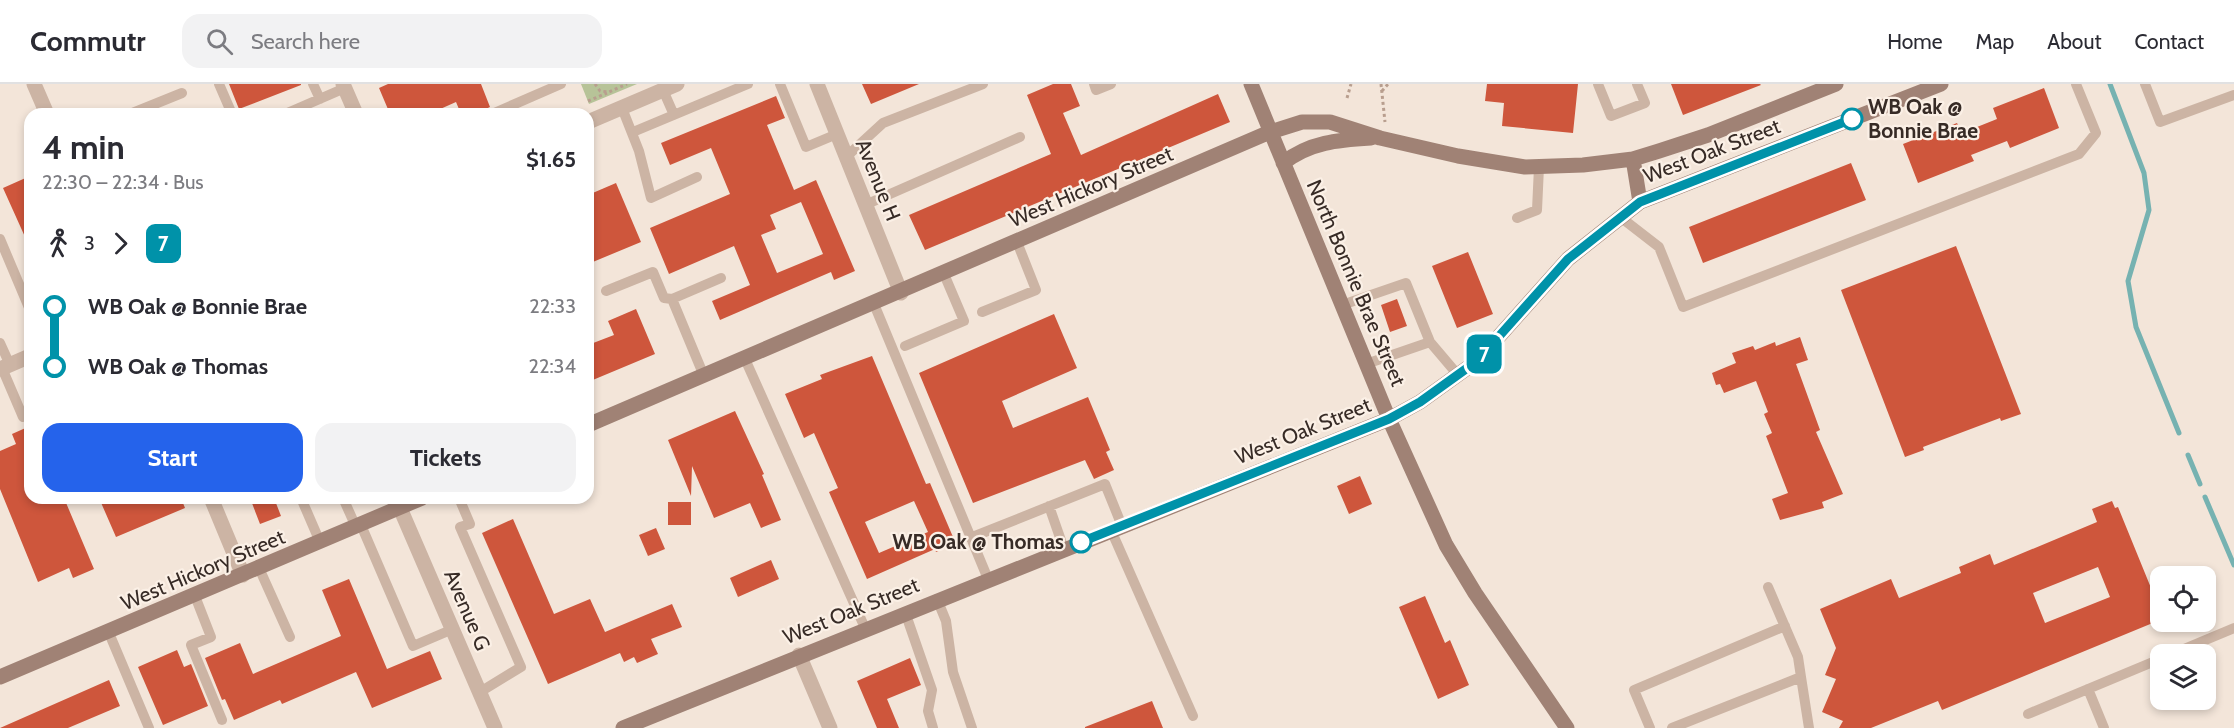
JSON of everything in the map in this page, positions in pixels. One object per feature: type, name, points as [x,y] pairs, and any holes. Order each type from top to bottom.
[{"type":"main road","name":"North Bonnie Brae Street","points":[[1251,84],[1389,419],[1458,568],[1567,728]]},
{"type":"main road","name":"West Oak Street","points":[[1633,159],[1708,135],[1815,88],[1836,84]]},
{"type":"main road","name":"West Oak Street","points":[[623,728],[865,628],[1389,419],[1420,402],[1477,361],[1501,337],[1568,259],[1619,216],[1640,202],[1941,84]]},
{"type":"main road","name":"West Hickory Street","points":[[594,422],[901,293],[1270,132],[1302,122],[1330,122],[1380,138],[1458,156],[1525,167],[1633,159]]},
{"type":"main road","points":[[1283,163],[1296,153],[1317,144],[1380,138]]},
{"type":"main road","points":[[1633,159],[1640,202]]},
{"type":"main road","name":"West Hickory Street","points":[[0,677],[109,633],[409,504]]},
{"type":"street","points":[[34,84],[44,108]]},
{"type":"street","name":"Avenue H","points":[[817,84],[901,293]]},
{"type":"street","points":[[344,86],[353,108]]},
{"type":"street","points":[[594,120],[670,87]]},
{"type":"street","points":[[4,367],[24,359]]},
{"type":"street","points":[[213,504],[243,575]]},
{"type":"street","name":"Avenue G","points":[[400,508],[495,728]]},
{"type":"street","points":[[799,655],[830,728]]},
{"type":"lane","points":[[219,84],[229,108]]},
{"type":"lane","points":[[313,84],[320,99]]},
{"type":"lane","points":[[506,108],[561,84]]},
{"type":"lane","points":[[633,132],[748,84]]},
{"type":"lane","points":[[780,84],[806,147],[837,134]]},
{"type":"lane","points":[[846,157],[883,123],[983,84]]},
{"type":"lane","points":[[1094,84],[1096,90],[1111,84]]},
{"type":"lane","points":[[1598,84],[1611,116],[1645,102],[1637,84]]},
{"type":"lane","points":[[1619,216],[1659,247],[1683,307],[2079,154],[2096,133],[2076,84]]},
{"type":"lane","points":[[2145,84],[2160,122],[2234,95]]},
{"type":"lane","points":[[299,108],[344,86]]},
{"type":"lane","points":[[670,87],[674,115]]},
{"type":"lane","points":[[145,108],[182,93]]},
{"type":"lane","points":[[622,108],[633,132],[651,198],[697,177]]},
{"type":"lane","points":[[865,205],[1020,137]]},
{"type":"lane","points":[[1517,218],[1537,210],[1539,167]]},
{"type":"lane","points":[[0,239],[24,296]]},
{"type":"lane","points":[[982,312],[1036,290],[1017,242]]},
{"type":"lane","points":[[606,291],[653,272],[664,298],[672,299],[721,278]]},
{"type":"lane","points":[[905,346],[964,321],[944,274]]},
{"type":"lane","points":[[1342,305],[1406,283],[1430,342],[1458,375]]},
{"type":"lane","points":[[672,299],[704,376]]},
{"type":"lane","points":[[874,304],[988,579]]},
{"type":"lane","points":[[1366,364],[1430,342]]},
{"type":"lane","points":[[0,343],[4,367],[23,417]]},
{"type":"lane","points":[[745,358],[865,628]]},
{"type":"lane","points":[[970,537],[1105,484],[1116,528],[1193,716]]},
{"type":"lane","points":[[304,504],[320,542]]},
{"type":"lane","points":[[347,504],[413,646],[453,629]]},
{"type":"lane","points":[[462,504],[470,524],[460,527],[521,667],[480,692]]},
{"type":"lane","points":[[1049,506],[1064,549]]},
{"type":"lane","points":[[259,568],[290,637]]},
{"type":"lane","points":[[1768,587],[1798,657],[1809,728]]},
{"type":"lane","points":[[195,596],[211,637],[191,645],[222,720]]},
{"type":"lane","points":[[937,600],[946,621],[953,672],[972,728]]},
{"type":"lane","points":[[905,612],[932,690],[928,711],[933,728]]},
{"type":"lane","points":[[1650,728],[1634,690],[1785,626]]},
{"type":"lane","points":[[2196,644],[2234,628]]},
{"type":"lane","points":[[109,633],[149,728]]},
{"type":"lane","points":[[2028,714],[2150,663]]},
{"type":"lane","points":[[1672,728],[1801,677]]},
{"type":"lane","points":[[2088,689],[2104,728]]},
{"type":"path","points":[[595,84],[600,91],[609,92]]},
{"type":"path","points":[[1347,98],[1351,84]]},
{"type":"path","points":[[1381,84],[1385,122]]},
{"type":"path","points":[[1382,91],[1388,84]]},
{"type":"path","points":[[588,101],[627,85]]},
{"type":"green space","points":[[581,84],[637,84],[589,104]]},
{"type":"building","points":[[229,84],[301,84],[242,108],[239,108]]},
{"type":"building","points":[[388,84],[481,84],[490,107],[458,108],[456,102],[442,108],[387,108],[379,88]]},
{"type":"building","points":[[862,84],[919,84],[871,104]]},
{"type":"building","points":[[1053,84],[1071,84],[1080,106],[1063,113],[1081,155],[1218,94],[1230,122],[925,250],[909,215],[1051,154],[1027,95]]},
{"type":"building","points":[[1487,84],[1578,84],[1573,133],[1502,126],[1504,103],[1485,101]]},
{"type":"building","points":[[1671,84],[1760,84],[1761,85],[1683,115]]},
{"type":"building","points":[[2044,88],[2059,128],[2010,148],[2007,141],[1971,155],[1974,161],[1918,183],[1903,144],[1957,123],[1962,133],[1997,119],[1993,108]]},
{"type":"building","points":[[776,96],[785,118],[767,125],[794,190],[816,180],[855,271],[834,280],[831,272],[720,320],[712,301],[750,285],[734,246],[669,274],[650,228],[730,194],[711,148],[670,165],[661,143]],"holes":[[[801,202],[823,254],[777,273],[761,235],[776,229],[770,215]]]},
{"type":"building","points":[[1851,163],[1866,200],[1703,263],[1689,227]]},
{"type":"building","points":[[24,179],[24,235],[3,188]]},
{"type":"building","points":[[616,183],[641,242],[594,262],[594,192]]},
{"type":"building","points":[[1956,246],[2021,414],[2001,421],[2000,418],[1923,447],[1924,450],[1905,457],[1841,290]]},
{"type":"building","points":[[1468,252],[1493,314],[1457,328],[1432,266]]},
{"type":"building","points":[[1397,299],[1407,326],[1390,332],[1381,305]]},
{"type":"building","points":[[636,309],[655,354],[594,379],[594,343],[614,335],[608,321]]},
{"type":"building","points":[[1054,314],[1077,368],[1002,401],[1013,428],[1088,397],[1110,450],[1106,452],[1114,470],[1094,479],[1085,460],[973,503],[919,373]]},
{"type":"building","points":[[1800,337],[1808,360],[1796,364],[1820,430],[1816,432],[1843,494],[1822,502],[1824,508],[1780,520],[1772,499],[1788,493],[1766,436],[1772,433],[1764,414],[1768,412],[1756,381],[1724,393],[1720,384],[1716,385],[1712,373],[1736,363],[1732,353],[1753,346],[1755,350],[1775,342],[1776,346]]},
{"type":"building","points":[[872,356],[926,484],[930,483],[956,544],[936,552],[935,549],[867,579],[829,492],[838,488],[814,433],[804,438],[785,394],[822,379],[820,375]],"holes":[[[914,501],[928,532],[879,553],[865,522]]]},
{"type":"building","points":[[735,411],[764,474],[762,475],[781,520],[761,528],[750,503],[714,518],[692,466],[691,496],[668,440]]},
{"type":"building","points":[[24,429],[24,504],[67,504],[94,569],[73,578],[69,568],[38,582],[0,489],[0,451],[16,444],[12,434]]},
{"type":"building","points":[[1360,476],[1372,504],[1349,514],[1337,486]]},
{"type":"building","points":[[2112,501],[2115,508],[2118,507],[2150,585],[2150,624],[1942,710],[1938,701],[1871,728],[1839,728],[1843,721],[1822,712],[1836,679],[1825,675],[1836,648],[1820,609],[1891,579],[1899,598],[1961,573],[1959,567],[1990,554],[1994,565],[2097,522],[2092,509]],"holes":[[[2098,567],[2110,597],[2045,623],[2033,593]]]},
{"type":"building","points":[[668,502],[691,502],[691,525],[668,525]]},
{"type":"building","points":[[102,504],[183,504],[185,508],[116,537]]},
{"type":"building","points":[[252,504],[276,504],[281,516],[260,524]]},
{"type":"building","points":[[513,519],[554,614],[590,599],[605,632],[672,604],[682,627],[651,639],[658,654],[637,663],[634,657],[624,662],[620,653],[548,684],[482,533]]},
{"type":"building","points":[[656,528],[665,549],[648,556],[639,535]]},
{"type":"building","points":[[771,560],[779,579],[738,597],[730,578]]},
{"type":"building","points":[[349,579],[387,669],[430,651],[442,679],[372,708],[356,672],[282,704],[280,700],[234,720],[225,699],[222,700],[205,658],[240,643],[253,674],[341,636],[322,590]]},
{"type":"building","points":[[1425,596],[1445,643],[1450,640],[1469,685],[1438,699],[1399,607]]},
{"type":"building","points":[[177,650],[184,667],[191,664],[208,706],[163,725],[138,667]]},
{"type":"building","points":[[910,658],[921,685],[887,699],[899,728],[877,728],[857,681]]},
{"type":"building","points":[[109,680],[120,706],[68,728],[0,728]]},
{"type":"building","points":[[1152,701],[1163,728],[1085,728],[1085,727]]},
{"type":"waterway","points":[[2110,84],[2144,173],[2149,210],[2128,281],[2136,327],[2179,433]]},
{"type":"waterway","points":[[2188,455],[2200,484]]},
{"type":"waterway","points":[[2205,497],[2234,565]]},
{"type":"bus line","name":"7","points":[[1081,542],[1389,419],[1420,402],[1477,361],[1501,337],[1568,259],[1619,216],[1640,202],[1852,119]]},
{"type":"place","name":"WB Oak @ Bonnie Brae","points":[[1852,119]]},
{"type":"place","name":"WB Oak @ Thomas","points":[[1081,542]]}]
